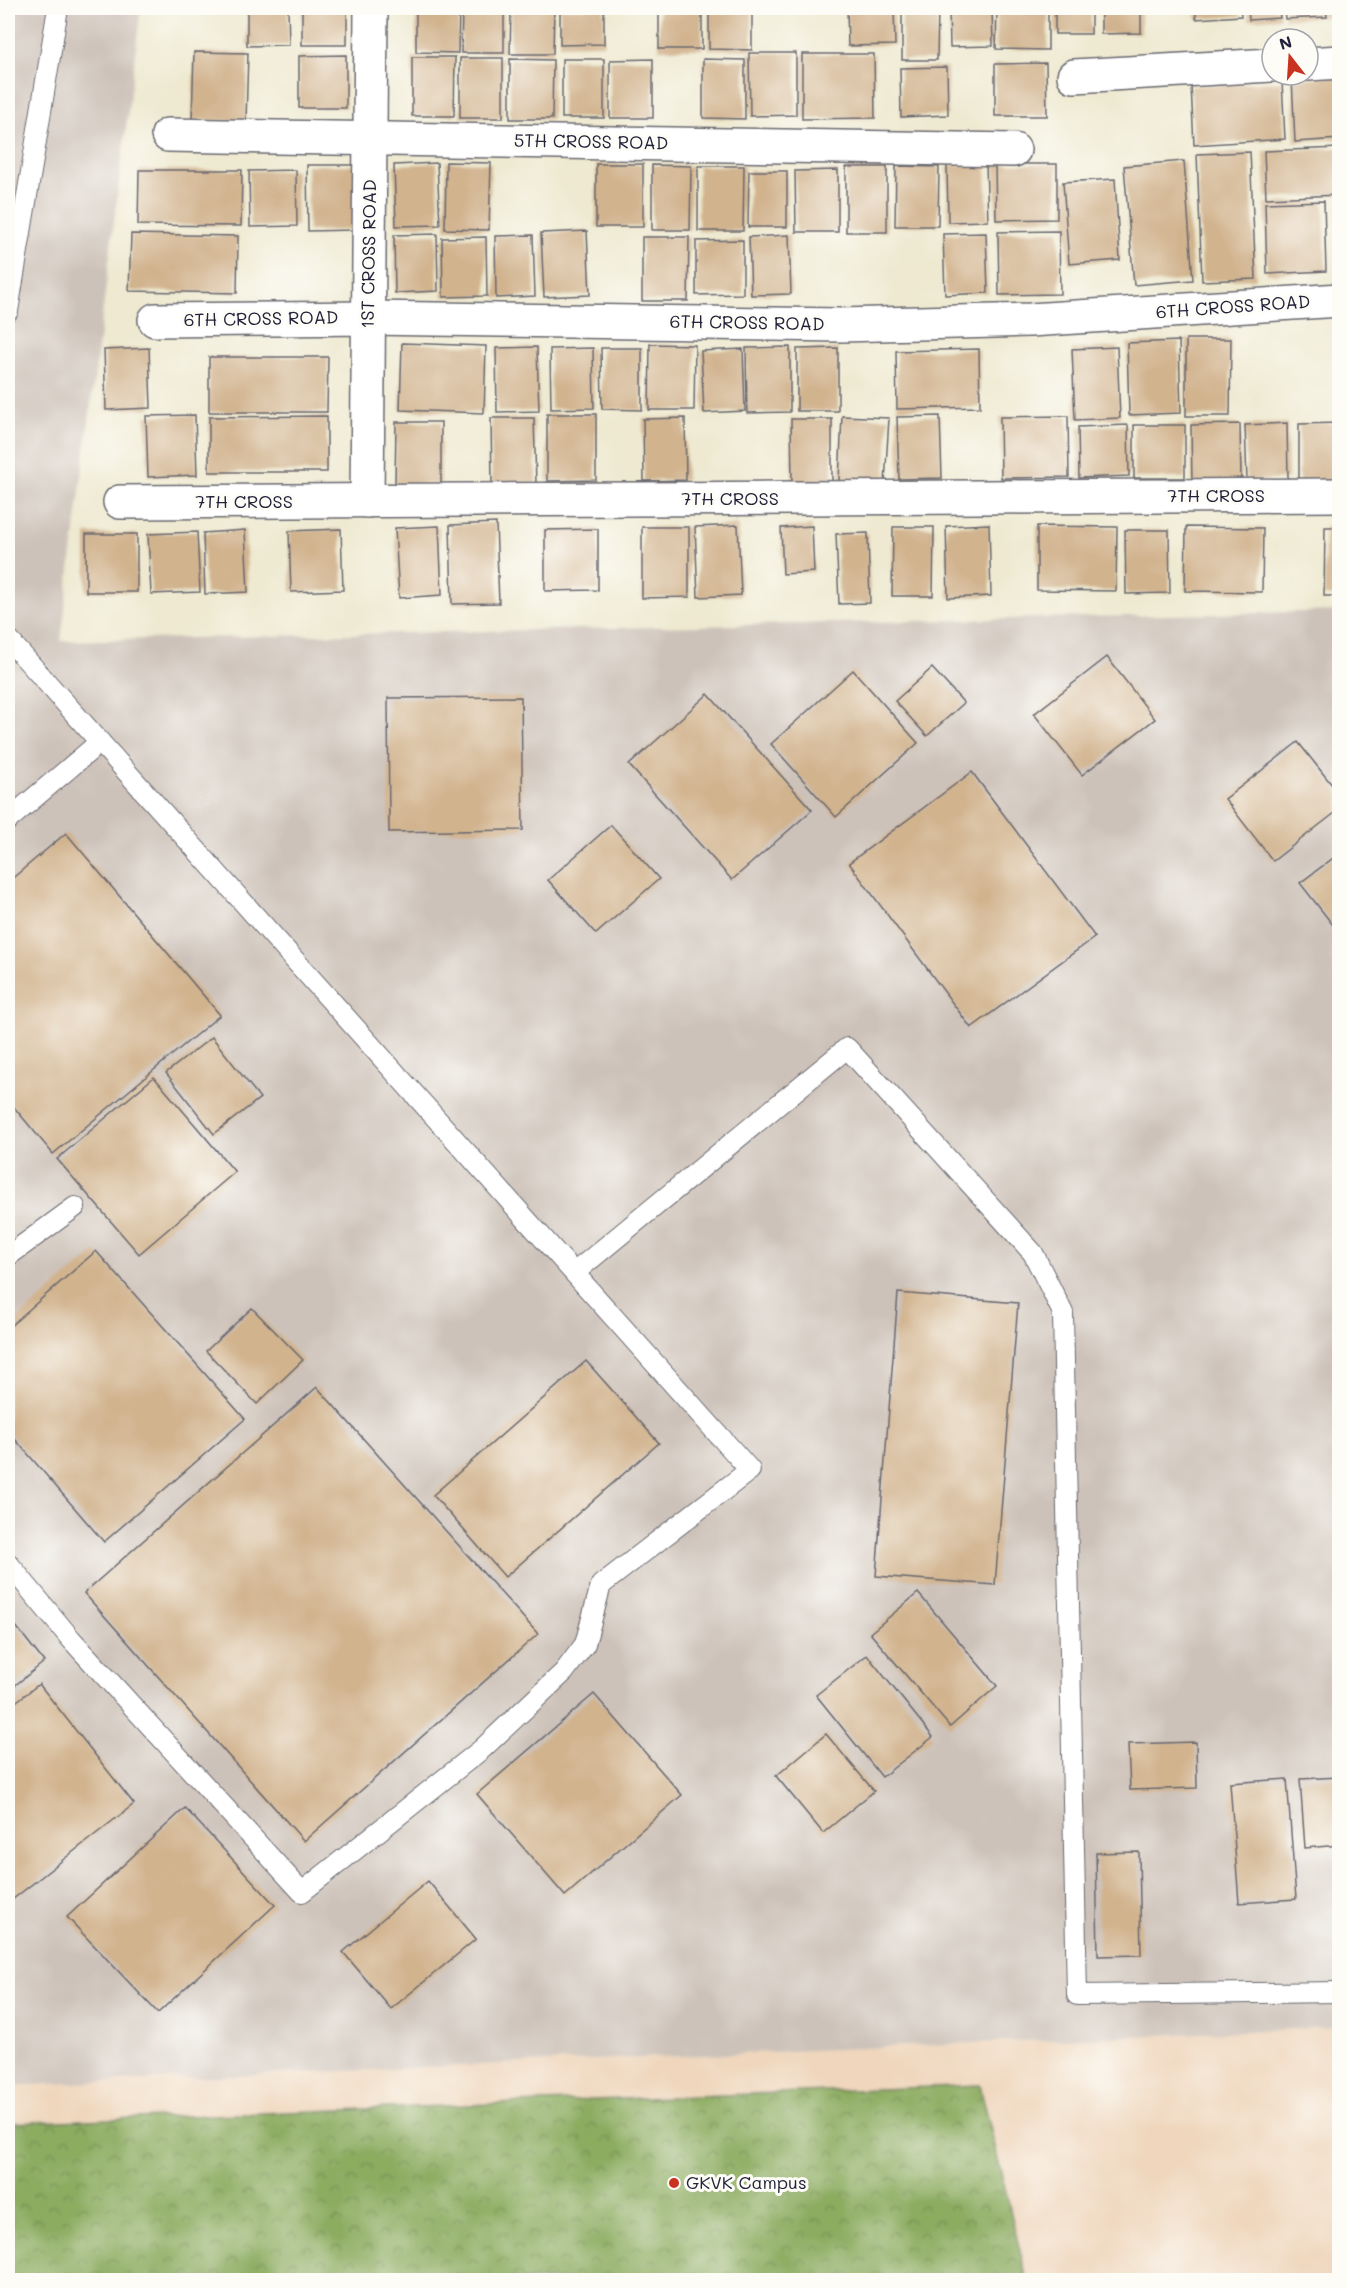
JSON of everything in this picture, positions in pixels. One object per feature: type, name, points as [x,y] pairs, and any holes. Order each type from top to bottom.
[{"type":"street","name":"1ST CROSS ROAD","points":[[367,501],[371,8]]},
{"type":"street","points":[[1320,63],[1340,62]]},
{"type":"street","points":[[1074,76],[1260,66]]},
{"type":"street","name":"5TH CROSS ROAD","points":[[168,135],[1014,150]]},
{"type":"street","name":"6TH CROSS ROAD","points":[[155,320],[369,318],[841,325],[1030,320],[1340,300]]},
{"type":"street","name":"7TH CROSS","points":[[120,502],[1340,495]]},
{"type":"lane","points":[[8,311],[58,8]]},
{"type":"lane","points":[[8,639],[750,1470],[601,1585],[585,1644],[564,1672],[482,1749],[302,1892],[71,1639],[8,1563]]},
{"type":"lane","points":[[8,820],[100,741]]},
{"type":"lane","points":[[574,1273],[847,1048],[1033,1253],[1063,1313],[1077,1995],[1340,1992]]},
{"type":"lane","points":[[8,1256],[75,1207]]},
{"type":"shaded area","points":[[11,8],[141,8],[61,641],[1339,611],[1339,2027],[8,2086],[8,31]]},
{"type":"shaded area","name":"GKVK Campus","points":[[1339,2027],[1339,2280],[8,2280],[8,2086]]},
{"type":"green space","points":[[980,2085],[1027,2280],[8,2280],[8,2123]]},
{"type":"building","points":[[247,8],[288,8],[289,45],[247,46]]},
{"type":"building","points":[[302,8],[347,8],[347,45],[302,45]]},
{"type":"building","points":[[416,8],[459,8],[458,53],[416,52]]},
{"type":"building","points":[[462,8],[504,8],[504,53],[461,53]]},
{"type":"building","points":[[511,8],[554,8],[553,54],[510,54]]},
{"type":"building","points":[[560,8],[604,8],[604,44],[560,45]]},
{"type":"building","points":[[659,8],[702,8],[702,49],[659,49]]},
{"type":"building","points":[[709,8],[752,8],[752,50],[709,49]]},
{"type":"building","points":[[847,8],[894,8],[895,45],[848,46]]},
{"type":"building","points":[[902,8],[938,8],[937,60],[902,60]]},
{"type":"building","points":[[949,8],[992,8],[993,46],[950,47]]},
{"type":"building","points":[[997,8],[1048,8],[1048,50],[996,49]]},
{"type":"building","points":[[1055,8],[1091,8],[1091,34],[1055,34]]},
{"type":"building","points":[[1101,8],[1141,8],[1141,33],[1101,34]]},
{"type":"building","points":[[1196,8],[1240,8],[1241,16],[1196,19]]},
{"type":"building","points":[[1248,8],[1279,8],[1280,18],[1249,20]]},
{"type":"building","points":[[1284,8],[1326,8],[1327,17],[1285,19]]},
{"type":"building","points":[[1336,8],[1340,8],[1340,17],[1336,17]]},
{"type":"building","points":[[194,52],[248,53],[246,121],[192,120]]},
{"type":"building","points":[[749,53],[796,53],[796,115],[750,116]]},
{"type":"building","points":[[802,54],[874,54],[875,118],[802,119]]},
{"type":"building","points":[[346,55],[346,108],[299,108],[299,56]]},
{"type":"building","points":[[412,57],[455,57],[454,116],[412,116]]},
{"type":"building","points":[[460,58],[503,58],[503,118],[460,118]]},
{"type":"building","points":[[510,59],[553,60],[552,119],[510,119]]},
{"type":"building","points":[[562,59],[604,59],[604,118],[562,118]]},
{"type":"building","points":[[653,59],[653,118],[610,118],[610,60]]},
{"type":"building","points":[[703,59],[745,60],[745,119],[703,118]]},
{"type":"building","points":[[1046,63],[1047,116],[995,116],[995,64]]},
{"type":"building","points":[[947,67],[948,115],[901,117],[900,68]]},
{"type":"building","points":[[1340,76],[1340,139],[1295,142],[1292,87],[1320,87],[1320,77]]},
{"type":"building","points":[[1260,82],[1260,87],[1282,87],[1285,139],[1194,145],[1191,86]]},
{"type":"building","points":[[1340,148],[1340,195],[1266,198],[1264,151]]},
{"type":"building","points":[[1250,152],[1256,279],[1202,281],[1197,154]]},
{"type":"building","points":[[1184,161],[1193,280],[1134,285],[1124,166]]},
{"type":"building","points":[[446,162],[491,163],[489,230],[445,229]]},
{"type":"building","points":[[437,163],[440,225],[396,226],[394,165]]},
{"type":"building","points":[[596,164],[643,164],[643,227],[596,227]]},
{"type":"building","points":[[995,164],[1057,164],[1057,219],[996,220]]},
{"type":"building","points":[[307,165],[354,165],[355,230],[308,231]]},
{"type":"building","points":[[652,165],[691,166],[690,230],[652,230]]},
{"type":"building","points":[[947,165],[986,165],[988,221],[948,222]]},
{"type":"building","points":[[698,166],[744,166],[743,231],[698,231]]},
{"type":"building","points":[[896,166],[939,167],[938,226],[895,226]]},
{"type":"building","points":[[846,167],[887,167],[887,232],[846,232]]},
{"type":"building","points":[[139,170],[242,170],[241,226],[138,225]]},
{"type":"building","points":[[296,170],[297,226],[250,227],[249,171]]},
{"type":"building","points":[[838,170],[838,232],[796,232],[795,171]]},
{"type":"building","points":[[749,171],[787,171],[787,227],[748,227]]},
{"type":"building","points":[[1115,179],[1120,260],[1069,264],[1063,182]]},
{"type":"building","points":[[1324,201],[1326,271],[1267,274],[1265,203]]},
{"type":"building","points":[[587,231],[590,295],[544,297],[541,233]]},
{"type":"building","points":[[1059,231],[1060,294],[999,295],[998,232]]},
{"type":"building","points":[[986,233],[988,293],[945,295],[943,234]]},
{"type":"building","points":[[131,234],[238,236],[237,293],[129,291]]},
{"type":"building","points":[[437,234],[438,291],[395,293],[394,235]]},
{"type":"building","points":[[533,235],[535,296],[496,298],[495,236]]},
{"type":"building","points":[[789,235],[791,294],[751,295],[749,237]]},
{"type":"building","points":[[486,237],[487,296],[443,297],[442,238]]},
{"type":"building","points":[[642,237],[689,237],[688,301],[642,301]]},
{"type":"building","points":[[743,240],[743,294],[696,295],[696,241]]},
{"type":"building","points":[[1186,339],[1231,339],[1230,416],[1186,416]]},
{"type":"building","points":[[1179,341],[1181,413],[1129,415],[1127,343]]},
{"type":"building","points":[[402,343],[486,346],[484,413],[400,410]]},
{"type":"building","points":[[650,344],[695,345],[694,410],[649,410]]},
{"type":"building","points":[[537,347],[539,411],[497,412],[496,348]]},
{"type":"building","points":[[790,347],[790,412],[747,413],[746,348]]},
{"type":"building","points":[[1117,347],[1120,418],[1075,420],[1072,349]]},
{"type":"building","points":[[149,348],[151,408],[106,410],[104,350]]},
{"type":"building","points":[[593,348],[594,408],[551,409],[550,349]]},
{"type":"building","points":[[601,348],[642,348],[642,410],[602,409]]},
{"type":"building","points":[[838,348],[838,411],[797,411],[797,349]]},
{"type":"building","points":[[743,349],[745,411],[704,413],[701,351]]},
{"type":"building","points":[[979,349],[980,407],[897,409],[896,351]]},
{"type":"building","points":[[209,357],[328,357],[327,412],[209,412]]},
{"type":"building","points":[[547,414],[596,414],[596,480],[547,481]]},
{"type":"building","points":[[195,415],[197,475],[148,477],[146,416]]},
{"type":"building","points":[[327,416],[327,472],[209,472],[209,417]]},
{"type":"building","points":[[842,416],[889,418],[885,483],[839,481]]},
{"type":"building","points":[[940,416],[942,478],[899,479],[897,417]]},
{"type":"building","points":[[1068,416],[1069,477],[1001,478],[1000,417]]},
{"type":"building","points":[[491,418],[534,418],[536,483],[492,484]]},
{"type":"building","points":[[685,418],[686,480],[644,481],[643,419]]},
{"type":"building","points":[[791,419],[832,419],[832,482],[792,483]]},
{"type":"building","points":[[396,422],[441,422],[441,484],[395,484]]},
{"type":"building","points":[[1287,423],[1288,479],[1247,481],[1245,425]]},
{"type":"building","points":[[1340,423],[1340,482],[1299,483],[1299,424]]},
{"type":"building","points":[[1240,424],[1241,482],[1192,483],[1191,425]]},
{"type":"building","points":[[1128,425],[1129,476],[1079,478],[1078,427]]},
{"type":"building","points":[[1134,425],[1185,425],[1185,478],[1134,478]]},
{"type":"building","points":[[496,523],[499,603],[452,604],[450,525]]},
{"type":"building","points":[[989,524],[991,596],[948,598],[946,526]]},
{"type":"building","points":[[738,525],[741,595],[698,597],[695,527]]},
{"type":"building","points":[[439,526],[442,595],[399,598],[395,528]]},
{"type":"building","points":[[812,526],[814,572],[783,574],[781,528]]},
{"type":"building","points":[[1037,526],[1117,527],[1116,591],[1037,590]]},
{"type":"building","points":[[642,527],[689,527],[689,597],[642,598]]},
{"type":"building","points":[[893,527],[934,527],[933,596],[892,596]]},
{"type":"building","points":[[1186,527],[1263,528],[1262,592],[1185,591]]},
{"type":"building","points":[[1325,527],[1340,527],[1340,596],[1324,596]]},
{"type":"building","points":[[341,529],[343,590],[291,592],[289,531]]},
{"type":"building","points":[[598,529],[598,590],[545,591],[545,530]]},
{"type":"building","points":[[245,530],[248,592],[205,594],[203,533]]},
{"type":"building","points":[[1125,530],[1169,530],[1170,593],[1126,594]]},
{"type":"building","points":[[197,532],[200,592],[151,594],[148,534]]},
{"type":"building","points":[[868,533],[870,603],[839,604],[836,534]]},
{"type":"building","points":[[86,534],[137,534],[137,592],[86,592]]},
{"type":"building","points":[[1107,657],[1155,719],[1082,775],[1034,714]]},
{"type":"building","points":[[932,668],[964,703],[927,736],[895,701]]},
{"type":"building","points":[[853,670],[918,743],[836,817],[771,744]]},
{"type":"building","points":[[708,694],[812,810],[732,880],[629,765]]},
{"type":"building","points":[[521,697],[523,830],[389,832],[388,698]]},
{"type":"building","points":[[1298,742],[1340,795],[1340,809],[1273,861],[1225,799]]},
{"type":"building","points":[[972,772],[1095,937],[971,1028],[849,863]]},
{"type":"building","points":[[611,825],[659,879],[596,934],[548,880]]},
{"type":"building","points":[[66,833],[220,1015],[53,1154],[8,1100],[8,882]]},
{"type":"building","points":[[1340,853],[1340,934],[1300,883]]},
{"type":"building","points":[[212,1037],[260,1098],[214,1134],[166,1073]]},
{"type":"building","points":[[154,1077],[235,1172],[139,1254],[57,1159]]},
{"type":"building","points":[[96,1251],[245,1419],[104,1542],[8,1431],[8,1328]]},
{"type":"building","points":[[898,1293],[1018,1303],[995,1585],[876,1576]]},
{"type":"building","points":[[252,1308],[303,1360],[257,1404],[206,1351]]},
{"type":"building","points":[[586,1361],[659,1443],[505,1577],[433,1495]]},
{"type":"building","points":[[317,1387],[538,1634],[304,1841],[84,1593]]},
{"type":"building","points":[[918,1593],[997,1686],[950,1727],[870,1633]]},
{"type":"building","points":[[8,1616],[44,1662],[8,1691]]},
{"type":"building","points":[[867,1655],[933,1737],[882,1777],[816,1695]]},
{"type":"building","points":[[39,1684],[134,1804],[8,1903],[8,1708]]},
{"type":"building","points":[[594,1694],[682,1795],[565,1896],[477,1794]]},
{"type":"building","points":[[826,1734],[874,1791],[823,1833],[776,1776]]},
{"type":"building","points":[[1196,1742],[1197,1788],[1130,1790],[1128,1744]]},
{"type":"building","points":[[1340,1777],[1340,1845],[1305,1848],[1300,1779]]},
{"type":"building","points":[[1287,1779],[1296,1899],[1239,1903],[1230,1783]]},
{"type":"building","points":[[185,1808],[275,1905],[158,2013],[67,1917]]},
{"type":"building","points":[[1139,1852],[1141,1955],[1098,1956],[1096,1853]]},
{"type":"building","points":[[428,1881],[476,1939],[391,2009],[343,1952]]},
{"type":"place","name":"GKVK Campus","points":[[674,2183]]}]
